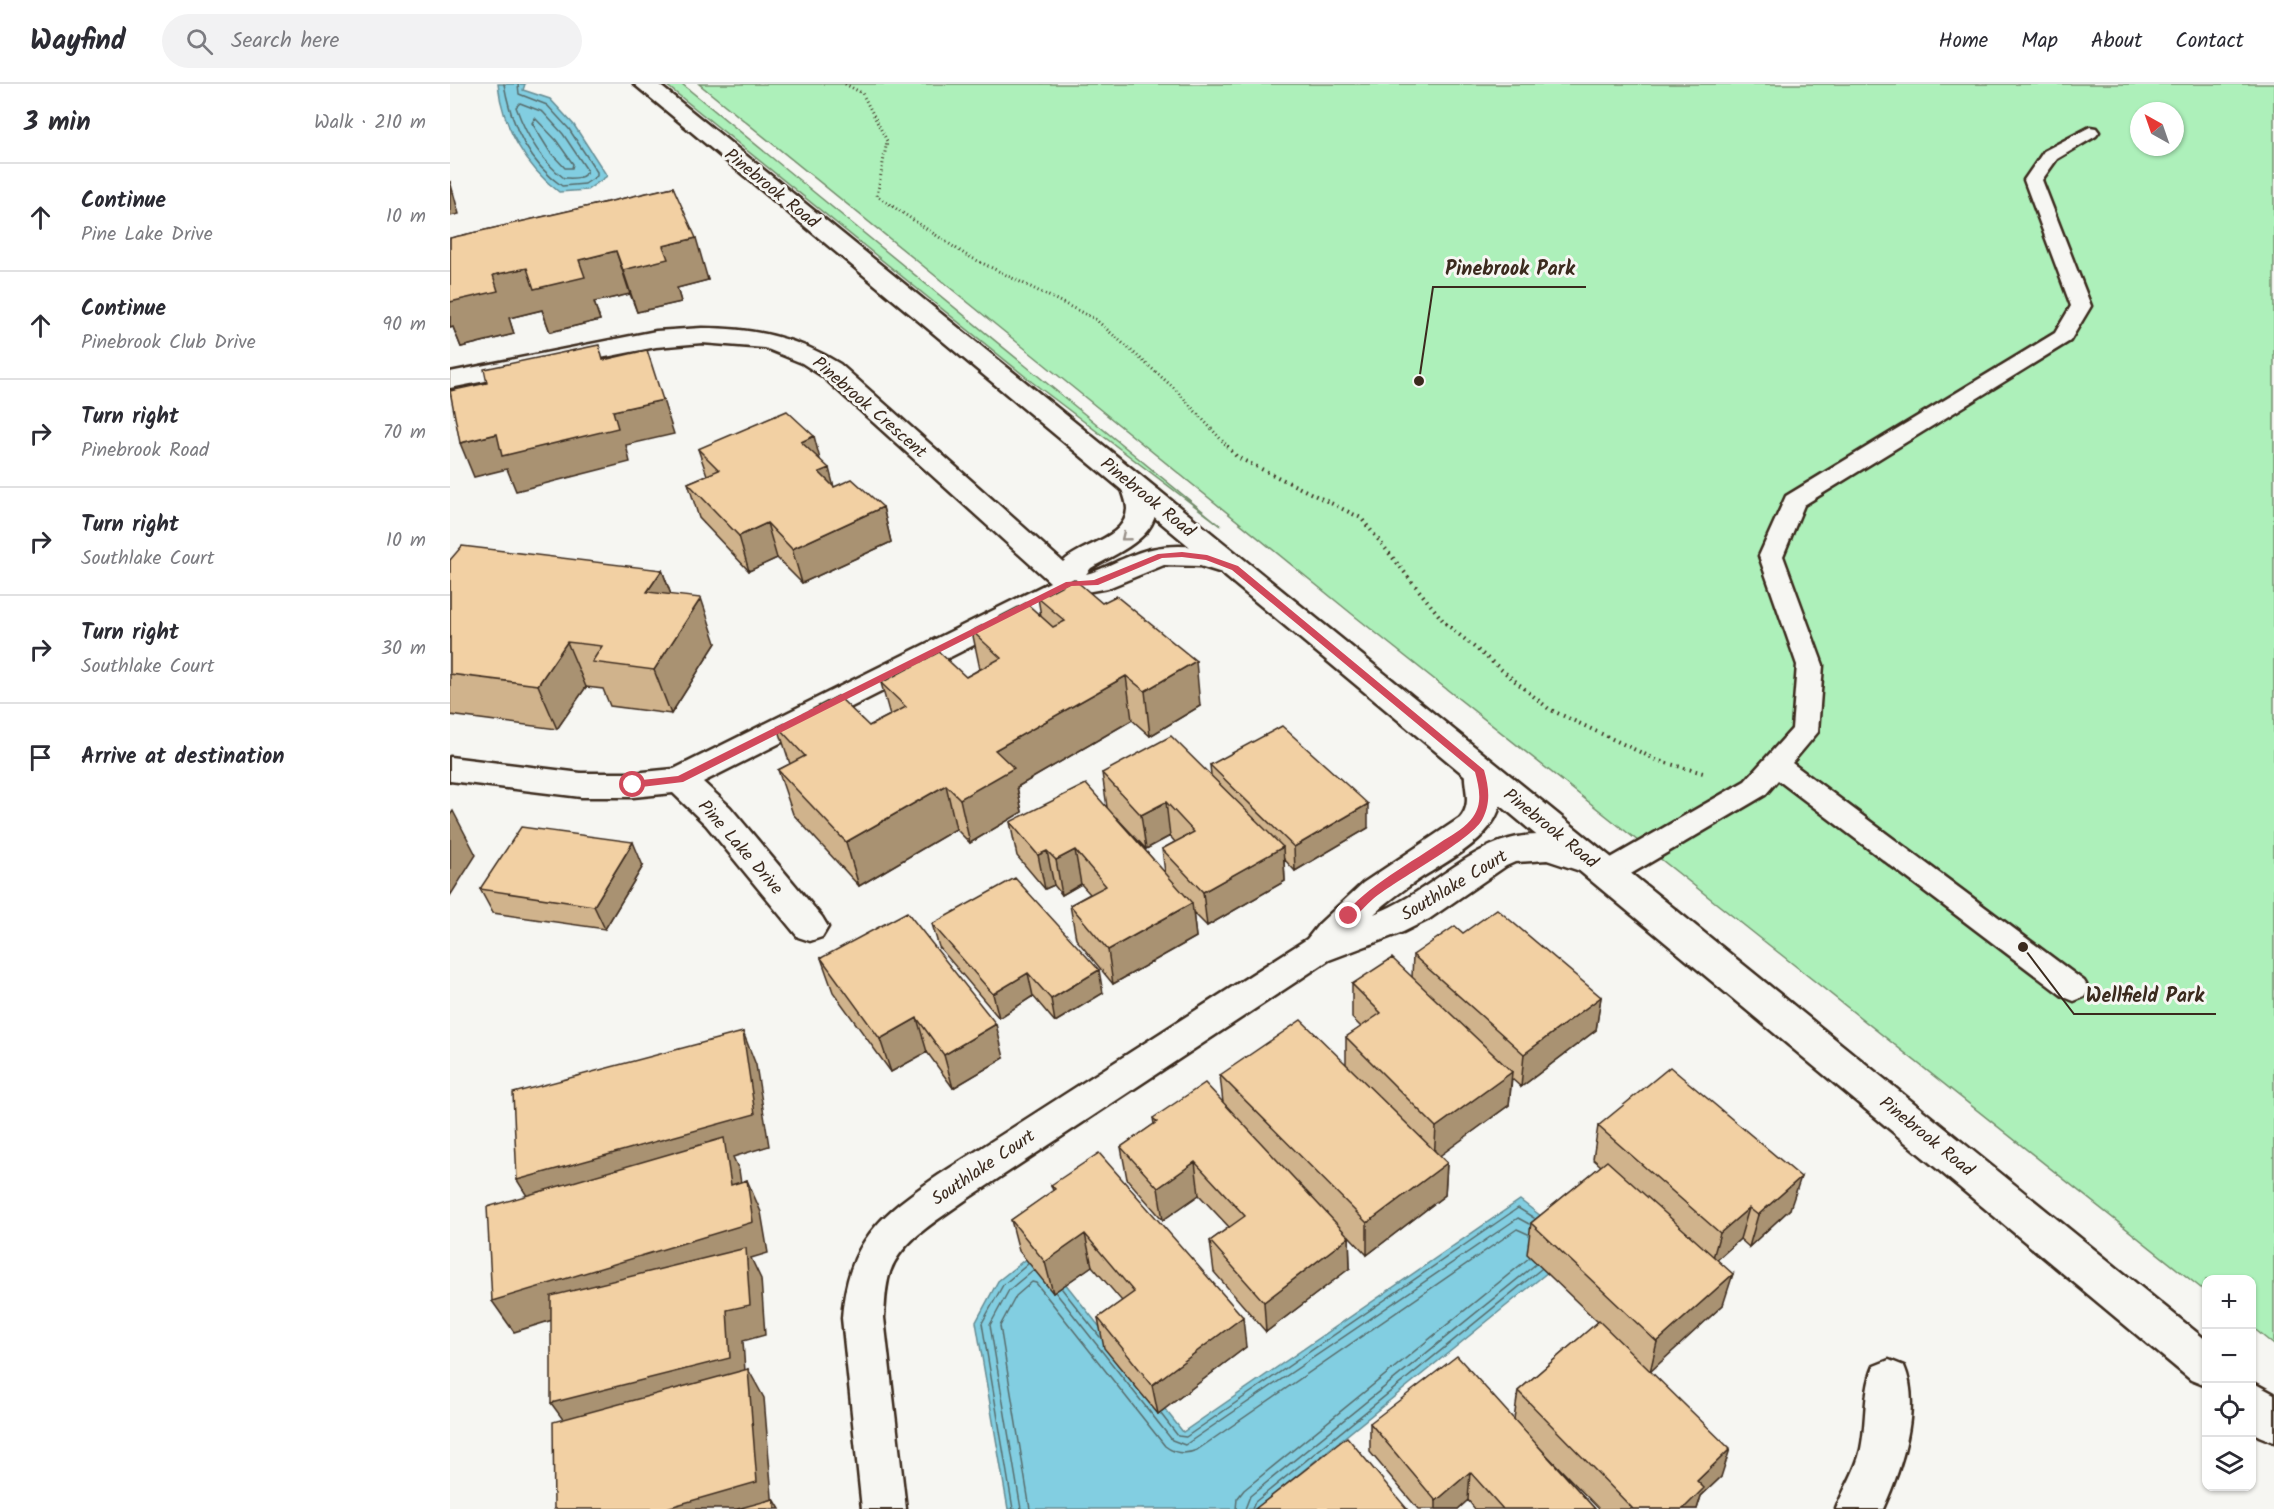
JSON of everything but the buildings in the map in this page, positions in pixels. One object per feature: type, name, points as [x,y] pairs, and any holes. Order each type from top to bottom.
[{"type":"street","name":"Pinebrook Road","points":[[645,84],[2202,1363]]},
{"type":"street","name":"Pinebrook Crescent","points":[[450,380],[679,337],[726,335],[755,337],[780,343],[800,350],[831,370],[1070,584]]},
{"type":"street","points":[[1070,584],[1068,577],[1070,571],[1080,561],[1118,543],[1138,524],[1142,504],[1135,486]]},
{"type":"street","points":[[450,769],[581,785],[633,785],[680,780],[1070,584],[1095,583],[1141,562],[1172,554],[1207,558],[1235,568]]},
{"type":"street","name":"Southlake Court","points":[[884,1509],[863,1318],[866,1280],[872,1262],[897,1227],[953,1186],[1316,950],[1370,896],[1458,836],[1477,820],[1484,796],[1480,770]]},
{"type":"street","name":"Pine Lake Drive","points":[[680,780],[718,816],[810,927]]},
{"type":"street","name":"Southlake Court","points":[[1316,950],[1390,922],[1417,909],[1494,857],[1510,850],[1547,847],[1568,852],[1601,869]]},
{"type":"street","points":[[1858,1509],[1880,1463],[1888,1420],[1889,1380]]},
{"type":"street","points":[[2256,1406],[2274,1421]]},
{"type":"lane","points":[[1601,869],[1755,788],[1805,732],[1809,665],[1771,556],[1794,501],[2063,337],[2081,306],[2033,180],[2050,155],[2090,132]]},
{"type":"lane","points":[[1776,765],[2074,989]]},
{"type":"path","points":[[845,84],[862,93],[887,141],[877,196],[966,255],[1095,319],[1174,388],[1237,457],[1360,518],[1445,622],[1549,709],[1659,761],[1755,788]]},
{"type":"green space","points":[[665,84],[682,84],[1221,526],[1032,382]]},
{"type":"green space","points":[[699,84],[2274,84],[2274,1345],[2256,1330],[2256,1275],[2202,1275],[2202,1289],[1352,614]]},
{"type":"water","points":[[498,84],[525,84],[523,90],[550,99],[574,125],[607,176],[587,190],[559,192],[547,182],[526,158],[510,130],[500,100]]},
{"type":"water","points":[[1520,1200],[1580,1246],[1256,1509],[1008,1509],[976,1322],[998,1281],[1038,1249],[1183,1432]]},
{"type":"place","name":"Pinebrook Park","points":[[1419,381]]},
{"type":"place","name":"Wellfield Park","points":[[2023,947]]},
{"type":"route","points":[[633,785],[680,780],[1070,584],[1095,583],[1141,562],[1161,556],[1194,555],[1235,568],[1480,770],[1484,803],[1477,820],[1458,836],[1370,896],[1349,916]]}]
